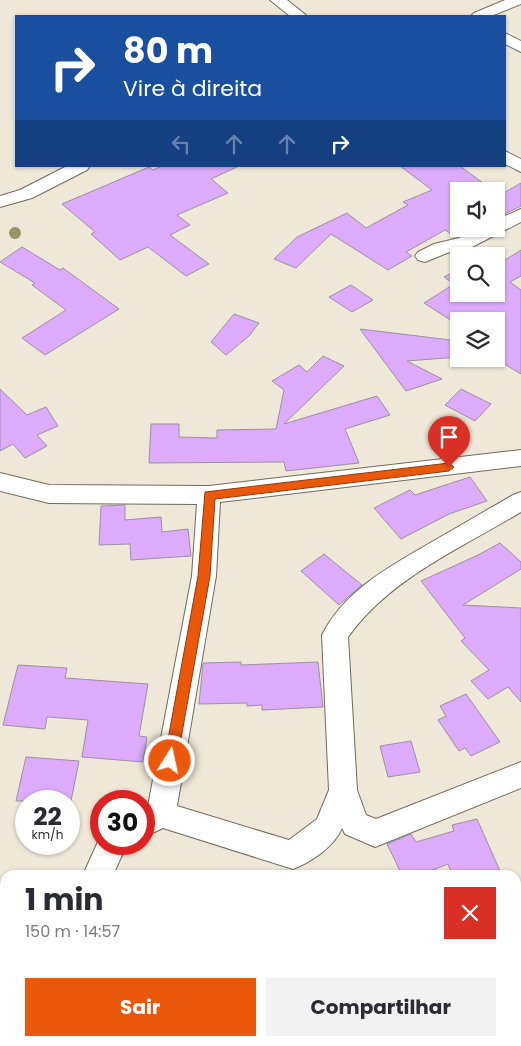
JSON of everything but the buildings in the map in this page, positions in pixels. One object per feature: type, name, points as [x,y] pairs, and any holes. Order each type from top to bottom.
[{"type":"street","points":[[277,0],[298,15]]},
{"type":"street","points":[[481,15],[518,0]]},
{"type":"street","points":[[506,39],[521,47]]},
{"type":"street","points":[[506,157],[521,167]]},
{"type":"street","points":[[0,202],[26,194],[79,167]]},
{"type":"street","points":[[505,223],[521,215]]},
{"type":"street","points":[[425,256],[441,248],[465,243],[477,237]]},
{"type":"street","points":[[0,482],[49,494],[209,495],[521,458]]},
{"type":"street","points":[[155,805],[204,576],[209,495]]},
{"type":"street","points":[[521,501],[385,581],[353,610],[335,635],[342,790],[355,824],[375,833],[521,775]]},
{"type":"street","points":[[155,820],[293,855],[328,828],[342,790]]},
{"type":"street","points":[[100,870],[107,855]]},
{"type":"route","points":[[170,761],[194,621],[204,576],[209,495],[449,467]]}]
